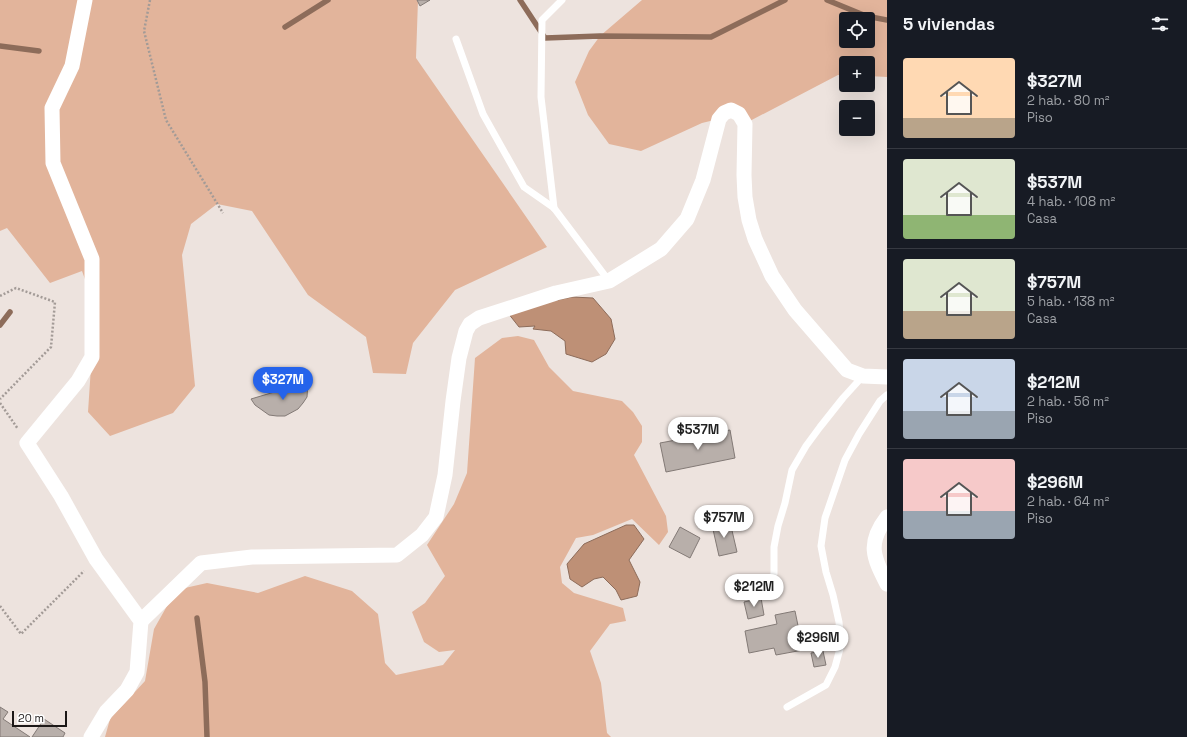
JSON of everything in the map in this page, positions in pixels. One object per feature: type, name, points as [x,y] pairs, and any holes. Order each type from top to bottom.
[{"type":"street","points":[[85,0],[72,66],[52,108],[53,163],[92,259],[92,357],[78,381],[27,443],[61,496],[96,559],[141,621],[137,672],[127,690],[106,712],[91,737]]},
{"type":"street","points":[[141,621],[201,563],[252,557],[397,555],[422,535],[436,517],[445,475],[459,358],[466,331],[470,324],[479,318],[556,293],[609,281],[661,249],[687,219],[704,180],[719,119],[724,113],[731,110],[739,114],[745,124],[744,174],[749,220],[755,239],[772,276],[795,310],[847,370],[863,376],[887,377]]},
{"type":"street","points":[[887,517],[876,535],[874,547],[877,565],[887,584]]},
{"type":"lane","points":[[554,208],[541,97],[542,20],[562,0]]},
{"type":"lane","points":[[456,39],[483,114],[524,187],[554,208],[609,281]]},
{"type":"lane","points":[[769,588],[774,574],[774,547],[778,526],[785,503],[792,470],[806,446],[820,427],[863,376]]},
{"type":"lane","points":[[787,707],[826,685],[835,667],[841,645],[839,622],[821,546],[825,518],[845,460],[859,434],[880,401],[887,395]]},
{"type":"path","points":[[150,0],[144,31],[166,120],[223,214]]},
{"type":"path","points":[[0,296],[16,288],[55,302],[51,347],[0,399]]},
{"type":"path","points":[[0,403],[27,443]]},
{"type":"path","points":[[0,606],[21,634],[96,559]]},
{"type":"shaded area","points":[[0,0],[418,0],[416,58],[547,247],[455,290],[413,343],[406,374],[373,373],[366,337],[308,295],[252,211],[217,204],[191,224],[182,255],[195,386],[173,413],[110,436],[88,412],[95,307],[82,271],[50,283],[7,228],[0,231]]},
{"type":"shaded area","points":[[642,0],[887,0],[887,77],[875,76],[875,56],[839,56],[839,75],[746,123],[739,114],[702,123],[641,151],[609,144],[588,115],[575,82],[589,51],[600,36]]},
{"type":"shaded area","points":[[572,297],[593,298],[611,319],[615,339],[606,354],[592,362],[566,354],[565,341],[551,331],[533,329],[535,326],[519,327],[508,313],[523,307]]},
{"type":"shaded area","points":[[518,336],[534,340],[549,367],[573,391],[622,401],[633,412],[642,426],[642,442],[634,455],[666,516],[668,532],[659,545],[632,519],[593,535],[576,538],[560,567],[562,583],[574,593],[623,608],[626,621],[610,624],[590,651],[601,683],[607,733],[611,737],[105,737],[110,719],[145,681],[154,629],[176,590],[207,583],[258,593],[305,576],[352,591],[378,614],[385,663],[396,675],[443,665],[455,650],[439,652],[424,642],[412,612],[425,603],[445,576],[427,545],[454,504],[467,473],[475,358],[502,338]]},
{"type":"shaded area","points":[[626,525],[634,525],[644,539],[629,560],[640,582],[637,596],[621,600],[616,590],[603,577],[594,579],[582,587],[570,579],[567,564],[584,544]]},
{"type":"building","points":[[417,0],[430,0],[420,6]]},
{"type":"building","points":[[308,382],[307,397],[303,403],[298,409],[285,416],[269,415],[255,405],[251,399]]},
{"type":"building","points":[[730,430],[735,458],[666,472],[660,443]]},
{"type":"building","points":[[730,522],[737,552],[719,556],[712,525]]},
{"type":"building","points":[[680,527],[700,538],[690,558],[669,547]]},
{"type":"building","points":[[761,598],[764,615],[748,619],[744,602]]},
{"type":"building","points":[[795,611],[803,650],[776,655],[774,648],[749,653],[745,631],[777,624],[775,615]]},
{"type":"building","points":[[823,651],[826,665],[814,667],[811,653]]},
{"type":"building","points":[[0,707],[8,712],[3,719],[30,737],[0,737]]},
{"type":"building","points":[[44,719],[65,733],[63,737],[32,737]]},
{"type":"waterway","points":[[285,27],[328,0]]},
{"type":"waterway","points":[[520,0],[545,38],[600,36],[711,37],[785,0]]},
{"type":"waterway","points":[[827,0],[866,16],[887,20]]},
{"type":"waterway","points":[[0,46],[39,51]]},
{"type":"waterway","points":[[0,325],[10,312]]},
{"type":"waterway","points":[[197,618],[205,682],[207,737]]}]
